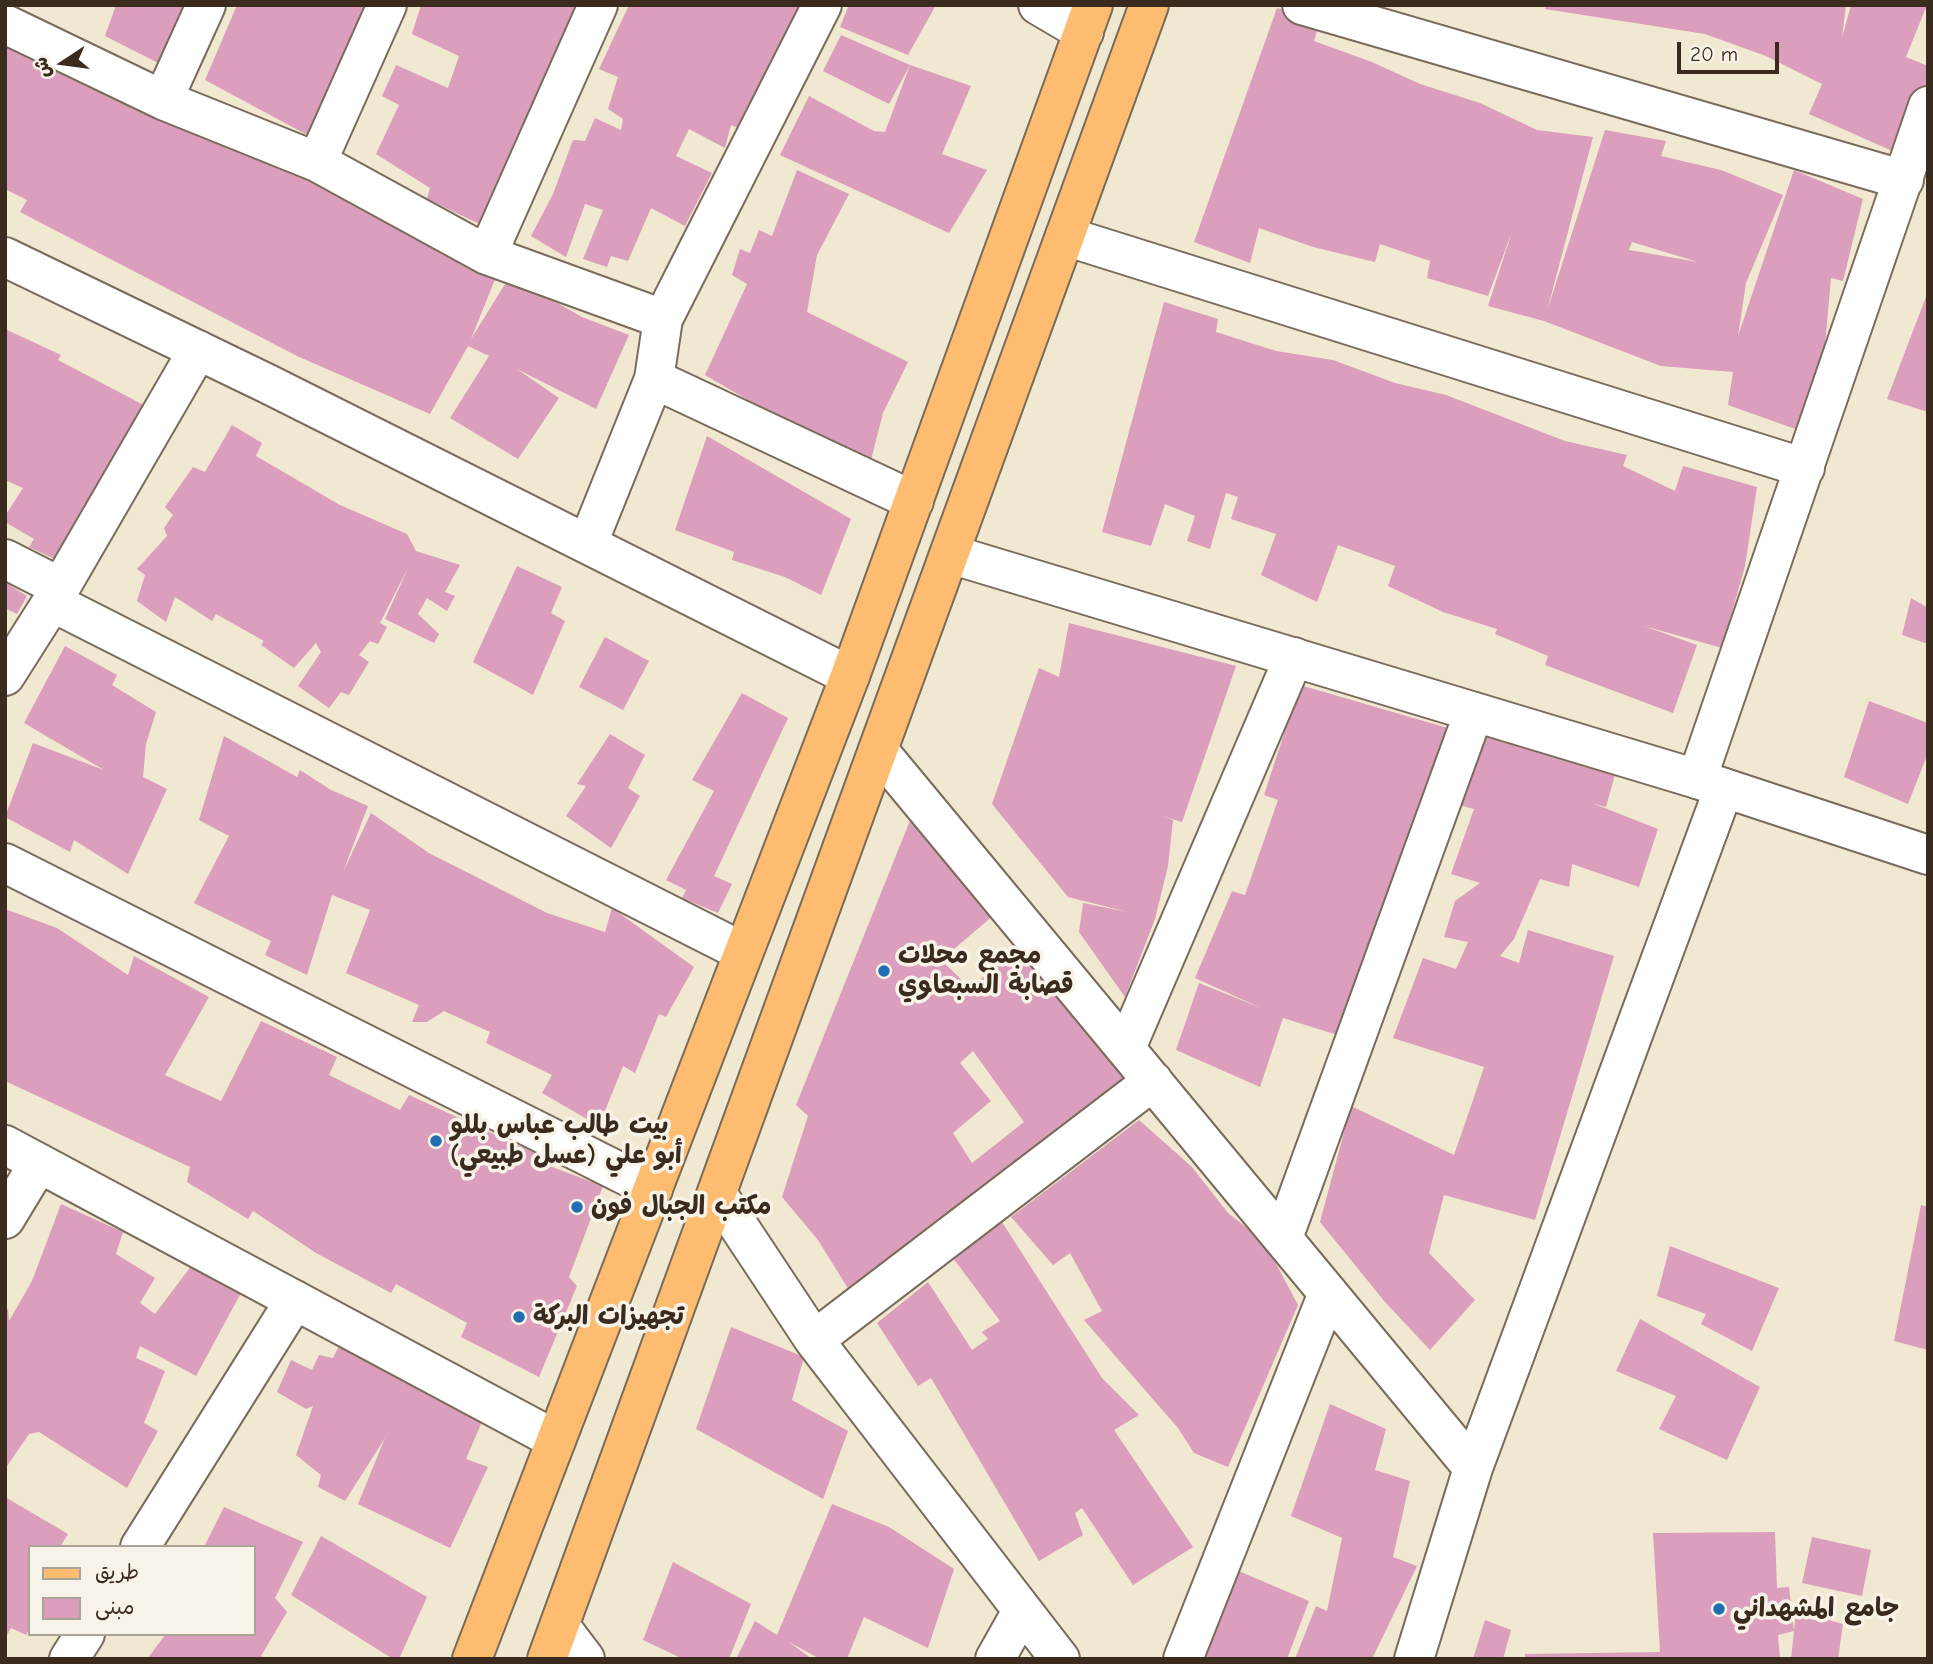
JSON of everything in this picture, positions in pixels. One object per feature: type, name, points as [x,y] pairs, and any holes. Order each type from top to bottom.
[{"type":"main road","points":[[553,1642],[718,1195],[1149,5]]},
{"type":"main road","points":[[472,1659],[850,676],[1088,19]]},
{"type":"street","points":[[163,100],[206,5]]},
{"type":"street","points":[[317,162],[387,5]]},
{"type":"street","points":[[487,256],[598,5]]},
{"type":"street","points":[[588,543],[654,379],[663,319],[822,5]]},
{"type":"street","points":[[1038,5],[1088,19]]},
{"type":"street","points":[[1302,5],[1904,180]]},
{"type":"street","points":[[5,24],[163,100],[317,162],[487,256],[663,319]]},
{"type":"street","points":[[1414,1659],[1474,1468],[1711,784],[1805,468],[1928,106]]},
{"type":"street","points":[[1065,236],[1805,468]]},
{"type":"street","points":[[5,257],[588,543],[850,676]]},
{"type":"street","points":[[5,676],[56,594],[198,350]]},
{"type":"street","points":[[654,379],[914,501]]},
{"type":"street","points":[[950,554],[1711,784],[1928,855]]},
{"type":"street","points":[[5,559],[56,594],[743,953]]},
{"type":"street","points":[[1126,1048],[1294,657]]},
{"type":"street","points":[[1283,1238],[1474,712]]},
{"type":"street","points":[[878,750],[1474,1468]]},
{"type":"street","points":[[5,863],[653,1189]]},
{"type":"street","points":[[814,1340],[1153,1081]]},
{"type":"street","points":[[5,1145],[556,1440]]},
{"type":"street","points":[[5,1219],[39,1163]]},
{"type":"street","points":[[718,1195],[814,1340],[1060,1659]]},
{"type":"street","points":[[1183,1659],[1328,1293]]},
{"type":"street","points":[[141,1545],[295,1300]]},
{"type":"street","points":[[995,1659],[1022,1611]]},
{"type":"street","points":[[69,1659],[84,1636]]},
{"type":"street","points":[[553,1642],[585,1659]]},
{"type":"building","points":[[116,5],[196,5],[168,68],[105,36]]},
{"type":"building","points":[[237,5],[371,5],[311,137],[205,80]]},
{"type":"building","points":[[421,5],[590,5],[490,229],[427,199],[430,188],[376,154],[399,105],[382,96],[396,65],[448,88],[459,56],[412,34]]},
{"type":"building","points":[[629,5],[811,5],[750,133],[731,125],[725,148],[689,129],[676,156],[712,173],[685,226],[651,208],[628,261],[611,256],[607,267],[583,259],[603,210],[585,204],[566,257],[531,236],[553,194],[573,140],[585,141],[595,118],[621,130],[623,119],[608,109],[618,77],[599,69]]},
{"type":"building","points":[[849,5],[936,5],[908,55],[840,27]]},
{"type":"building","points":[[1546,5],[1846,5],[1842,38],[1851,5],[1927,5],[1906,57],[1928,66],[1928,90],[1899,154],[1809,114],[1822,84],[1766,56],[1705,34],[1545,9]]},
{"type":"building","points":[[1277,8],[1320,21],[1314,41],[1372,62],[1420,84],[1480,103],[1537,130],[1593,137],[1547,311],[1605,130],[1666,141],[1661,156],[1721,170],[1783,195],[1746,283],[1738,336],[1794,170],[1863,199],[1843,281],[1831,278],[1824,357],[1801,431],[1728,405],[1733,372],[1661,366],[1544,321],[1488,306],[1512,232],[1488,296],[1427,278],[1430,261],[1380,244],[1375,262],[1313,247],[1259,228],[1250,263],[1194,242]],"holes":[[[1632,242],[1698,262],[1629,250]]]},
{"type":"building","points":[[841,35],[910,65],[889,104],[823,71]]},
{"type":"building","points":[[5,38],[239,141],[496,277],[471,339],[510,276],[582,317],[629,335],[596,409],[517,369],[559,398],[518,459],[450,418],[489,356],[468,346],[430,414],[297,356],[20,212],[27,200],[5,189]]},
{"type":"building","points":[[910,65],[971,86],[942,154],[987,170],[949,233],[780,155],[809,96],[874,131],[885,132]]},
{"type":"building","points":[[797,170],[849,194],[817,255],[807,312],[908,362],[883,413],[870,464],[782,420],[705,375],[747,284],[732,275],[740,249],[750,253],[759,230],[772,236]]},
{"type":"building","points":[[1928,294],[1928,412],[1887,399]]},
{"type":"building","points":[[1164,302],[1218,319],[1216,332],[1276,351],[1333,360],[1395,383],[1446,395],[1565,441],[1627,455],[1623,466],[1675,491],[1683,466],[1757,487],[1745,566],[1722,648],[1644,626],[1697,645],[1673,713],[1545,665],[1548,656],[1495,634],[1497,629],[1443,612],[1388,586],[1395,566],[1338,545],[1317,602],[1261,575],[1276,534],[1231,519],[1238,497],[1226,493],[1210,549],[1187,541],[1195,516],[1165,504],[1151,546],[1102,532]]},
{"type":"building","points":[[5,329],[61,355],[58,360],[155,411],[63,563],[29,547],[34,539],[5,522],[5,516],[23,488],[5,480]]},
{"type":"building","points":[[232,425],[262,443],[256,456],[340,505],[407,534],[416,551],[460,565],[445,592],[455,596],[447,611],[427,598],[418,614],[439,634],[434,643],[385,619],[409,566],[380,623],[387,627],[378,644],[370,641],[359,655],[369,662],[349,695],[341,692],[329,708],[298,686],[321,652],[316,643],[294,668],[261,645],[264,641],[216,614],[212,621],[175,597],[166,622],[137,601],[145,575],[137,569],[167,536],[164,528],[173,515],[165,507],[193,467],[205,472]]},
{"type":"building","points":[[707,436],[851,519],[821,595],[785,577],[732,560],[734,552],[675,530]]},
{"type":"building","points":[[517,566],[562,587],[551,613],[565,621],[533,695],[473,662]]},
{"type":"building","points":[[5,582],[27,596],[17,614],[5,608]]},
{"type":"building","points":[[1911,598],[1928,608],[1928,644],[1902,635]]},
{"type":"building","points":[[1069,623],[1236,666],[1182,822],[1162,816],[1173,820],[1168,866],[1155,919],[1125,997],[1079,932],[1083,903],[1128,912],[1068,897],[992,804],[1039,668],[1059,677]]},
{"type":"building","points":[[605,637],[649,661],[623,710],[579,687]]},
{"type":"building","points":[[65,646],[117,675],[112,685],[156,712],[146,744],[143,777],[167,789],[128,874],[74,840],[70,852],[5,817],[33,743],[104,770],[24,723]]},
{"type":"building","points":[[1300,685],[1451,729],[1344,1037],[1283,1018],[1260,1087],[1176,1050],[1199,983],[1261,1008],[1195,978],[1232,891],[1245,895],[1278,800],[1264,795]]},
{"type":"building","points":[[742,693],[788,718],[714,876],[732,884],[718,913],[682,898],[686,890],[666,880],[714,791],[692,780]]},
{"type":"building","points":[[1869,701],[1928,723],[1928,753],[1908,804],[1844,777]]},
{"type":"building","points":[[1484,725],[1616,771],[1606,807],[1592,803],[1658,829],[1639,887],[1572,864],[1569,887],[1540,879],[1514,939],[1500,956],[1519,963],[1528,930],[1614,956],[1535,1220],[1444,1195],[1429,1253],[1475,1300],[1430,1350],[1385,1302],[1320,1222],[1351,1106],[1454,1155],[1484,1067],[1393,1038],[1423,958],[1456,969],[1468,942],[1444,937],[1455,901],[1480,883],[1451,874],[1474,809],[1459,805]]},
{"type":"building","points":[[610,734],[645,755],[628,788],[640,796],[611,848],[566,816],[586,786],[577,784]]},
{"type":"building","points":[[224,736],[297,777],[300,770],[331,790],[368,806],[343,872],[371,813],[429,853],[547,913],[605,932],[612,908],[694,967],[666,1017],[659,1014],[635,1073],[623,1066],[599,1126],[542,1093],[552,1075],[486,1043],[490,1032],[444,1011],[427,1022],[412,1022],[419,1005],[346,973],[370,910],[332,895],[307,975],[265,955],[271,941],[194,903],[229,836],[199,820]]},
{"type":"building","points":[[913,813],[994,915],[941,960],[970,988],[1022,945],[1141,1079],[849,1290],[818,1240],[782,1197],[808,1116],[796,1105]],"holes":[[[973,1051],[1024,1122],[972,1163],[953,1133],[991,1101],[960,1063]]]},
{"type":"building","points":[[5,909],[57,928],[128,975],[134,956],[209,997],[165,1075],[221,1101],[261,1021],[337,1057],[329,1075],[400,1110],[409,1095],[546,1158],[544,1164],[603,1186],[569,1277],[577,1286],[539,1377],[461,1337],[467,1323],[396,1284],[391,1293],[316,1253],[253,1211],[248,1219],[187,1182],[190,1167],[5,1081]]},
{"type":"building","points":[[1139,1120],[1192,1167],[1228,1213],[1264,1241],[1298,1305],[1228,1467],[1194,1453],[1178,1428],[1084,1320],[1102,1311],[1070,1253],[1053,1265],[1011,1217]]},
{"type":"building","points":[[61,1204],[123,1232],[116,1254],[155,1278],[140,1303],[155,1314],[195,1261],[241,1293],[196,1376],[140,1346],[136,1358],[165,1371],[144,1423],[158,1431],[127,1488],[39,1432],[29,1434],[5,1469],[5,1314],[8,1308],[9,1321],[32,1281]]},
{"type":"building","points":[[1921,1205],[1928,1207],[1928,1350],[1894,1341]]},
{"type":"building","points":[[1002,1222],[1102,1378],[1139,1415],[1114,1430],[1193,1547],[1133,1585],[1082,1508],[1075,1513],[1083,1535],[1039,1561],[931,1378],[918,1386],[877,1323],[928,1282],[972,1350],[988,1339],[982,1332],[1000,1321],[953,1258]]},
{"type":"building","points":[[1670,1246],[1779,1288],[1752,1351],[1701,1324],[1706,1314],[1657,1296]]},
{"type":"building","points":[[1640,1319],[1760,1387],[1727,1460],[1659,1429],[1676,1396],[1616,1371]]},
{"type":"building","points":[[731,1327],[804,1357],[792,1400],[848,1431],[823,1499],[696,1429]]},
{"type":"building","points":[[341,1342],[484,1417],[466,1459],[488,1467],[450,1548],[358,1504],[385,1438],[345,1501],[318,1487],[321,1475],[296,1455],[313,1406],[306,1409],[277,1392],[291,1360],[312,1370],[319,1355],[333,1358]]},
{"type":"building","points":[[1330,1404],[1386,1429],[1375,1470],[1410,1481],[1393,1557],[1417,1566],[1372,1659],[1295,1659],[1316,1606],[1327,1611],[1342,1538],[1291,1516]]},
{"type":"building","points":[[5,1497],[68,1534],[61,1545],[28,1545],[28,1632],[26,1635],[11,1628],[5,1639]]},
{"type":"building","points":[[832,1504],[889,1527],[954,1569],[928,1648],[864,1617],[847,1659],[820,1659],[789,1642],[812,1659],[736,1659],[755,1621],[777,1635]]},
{"type":"building","points":[[224,1507],[303,1542],[275,1598],[287,1612],[261,1656],[267,1659],[147,1659],[164,1636],[256,1636],[256,1545],[205,1545]]},
{"type":"building","points":[[1775,1532],[1777,1588],[1789,1587],[1794,1631],[1778,1635],[1780,1659],[1525,1659],[1525,1654],[1660,1652],[1653,1533]]},
{"type":"building","points":[[321,1536],[427,1597],[399,1659],[393,1659],[291,1595]]},
{"type":"building","points":[[1812,1537],[1871,1550],[1862,1596],[1802,1583]]},
{"type":"building","points":[[673,1562],[751,1604],[729,1659],[683,1659],[643,1640]]},
{"type":"building","points":[[1234,1569],[1309,1601],[1287,1659],[1200,1659]]},
{"type":"building","points":[[1796,1611],[1843,1624],[1838,1659],[1791,1659]]},
{"type":"building","points":[[1485,1620],[1511,1630],[1503,1659],[1473,1659]]},
{"type":"place","name":"مجمع محلات قصابة السبعاوي","points":[[884,971]]},
{"type":"place","name":"بيت طالب عباس بللو أبو علي (عسل طبيعي)","points":[[436,1141]]},
{"type":"place","name":"مكتب الجبال فون","points":[[577,1207]]},
{"type":"place","name":"تجهيزات البركة","points":[[519,1317]]},
{"type":"place","name":"جامع المشهداني","points":[[1719,1609]]}]
